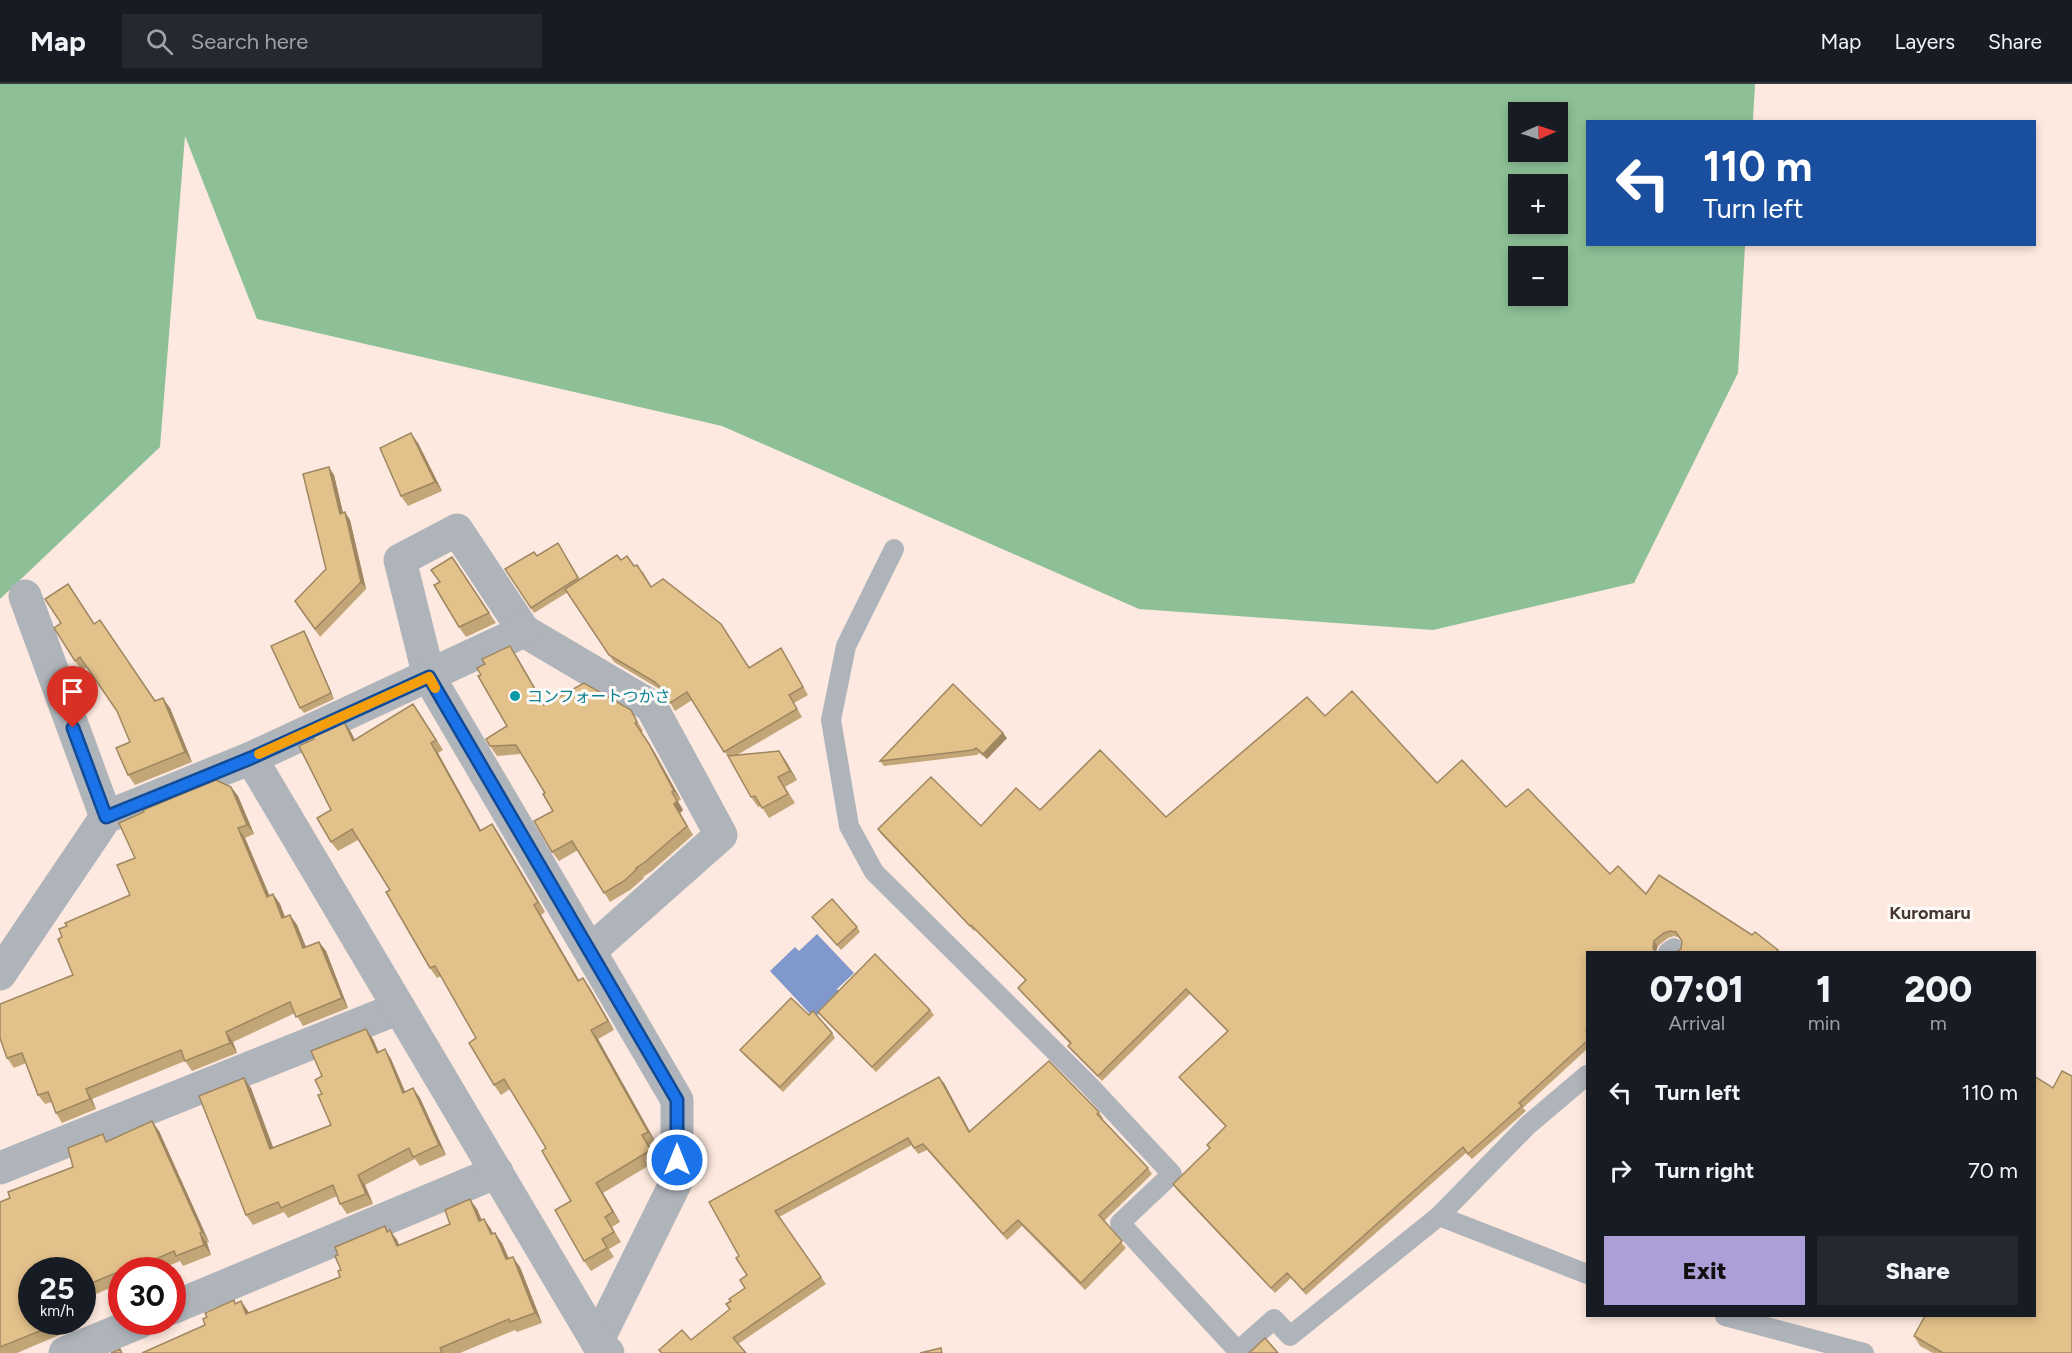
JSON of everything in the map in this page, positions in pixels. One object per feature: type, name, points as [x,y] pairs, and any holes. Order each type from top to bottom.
[{"type":"street","points":[[590,951],[721,835],[651,706],[524,631],[457,530],[400,560],[429,677],[677,1100],[677,1180],[592,1349]]},
{"type":"street","points":[[25,596],[106,817]]},
{"type":"street","points":[[0,974],[106,817],[251,758],[524,631]]},
{"type":"street","points":[[251,758],[497,1172],[592,1349]]},
{"type":"street","points":[[0,1168],[399,1008]]},
{"type":"street","points":[[186,1302],[497,1172]]},
{"type":"street","points":[[65,1353],[109,1335]]},
{"type":"lane","points":[[894,549],[846,646],[831,720],[849,826],[874,872],[1088,1084],[1172,1174],[1120,1223],[1238,1351],[1274,1319],[1290,1336],[1447,1219],[1528,1125],[1586,1076]]},
{"type":"lane","points":[[1447,1219],[1586,1274]]},
{"type":"lane","points":[[1729,1317],[1864,1353]]},
{"type":"green space","points":[[0,84],[1755,84],[1753,120],[1586,120],[1586,246],[1745,246],[1738,373],[1634,583],[1433,630],[1139,609],[722,426],[257,319],[185,136],[160,447],[0,599]]},
{"type":"water","points":[[817,934],[854,973],[837,989],[840,993],[814,1018],[770,971],[795,947],[799,951]]},
{"type":"building","points":[[411,433],[435,482],[401,496],[380,448]]},
{"type":"building","points":[[329,467],[340,514],[345,512],[361,582],[315,629],[295,601],[326,569],[303,474]]},
{"type":"building","points":[[558,543],[578,578],[531,608],[505,569],[534,552],[537,556]]},
{"type":"building","points":[[617,555],[621,560],[627,556],[634,566],[637,565],[651,587],[663,579],[721,624],[749,668],[781,648],[803,687],[789,695],[797,709],[724,752],[687,692],[670,703],[655,682],[609,655],[565,589]]},
{"type":"building","points":[[452,557],[489,613],[459,627],[434,585],[440,582],[431,570]]},
{"type":"building","points":[[68,584],[94,624],[100,620],[155,701],[163,698],[185,752],[128,775],[116,748],[130,742],[117,711],[80,657],[75,661],[54,628],[61,623],[45,599]]},
{"type":"building","points":[[304,631],[331,693],[300,708],[271,646]]},
{"type":"building","points":[[510,646],[544,705],[584,683],[631,710],[637,722],[635,723],[674,791],[672,792],[677,801],[674,804],[687,826],[636,868],[624,881],[604,893],[572,841],[552,852],[534,821],[553,811],[543,794],[545,793],[516,745],[490,746],[486,739],[507,726],[478,676],[481,675],[477,668],[485,664],[482,659]]},
{"type":"building","points":[[953,684],[1003,733],[983,754],[976,748],[880,761]]},
{"type":"building","points":[[1352,691],[1437,783],[1462,760],[1506,807],[1528,789],[1610,874],[1618,866],[1646,894],[1659,875],[1752,935],[1755,932],[1778,950],[1678,951],[1681,949],[1682,941],[1676,932],[1670,931],[1654,941],[1654,951],[1586,951],[1586,1042],[1519,1103],[1522,1106],[1468,1154],[1463,1147],[1303,1290],[1287,1273],[1271,1288],[1173,1184],[1210,1148],[1207,1145],[1226,1126],[1179,1077],[1228,1031],[1186,989],[1098,1076],[1068,1046],[1071,1043],[1018,988],[1026,980],[970,926],[878,829],[931,777],[981,826],[1016,788],[1040,810],[1100,750],[1166,817],[1307,697],[1325,716]]},
{"type":"building","points":[[413,704],[436,740],[431,743],[480,831],[492,824],[538,902],[534,905],[578,981],[583,978],[608,1021],[591,1030],[648,1132],[642,1135],[651,1150],[596,1183],[613,1212],[605,1217],[614,1232],[602,1239],[607,1248],[584,1261],[555,1210],[571,1201],[542,1151],[546,1148],[504,1079],[494,1085],[469,1043],[476,1038],[435,966],[430,968],[386,892],[390,890],[352,829],[331,842],[317,818],[331,810],[299,746],[344,722],[353,741]]},
{"type":"building","points":[[779,751],[790,771],[778,777],[788,794],[762,808],[755,796],[751,797],[728,756]]},
{"type":"building","points":[[216,780],[231,787],[247,825],[238,828],[267,897],[273,894],[282,918],[290,915],[303,948],[319,942],[342,998],[296,1017],[290,1002],[226,1032],[230,1043],[185,1061],[181,1050],[86,1089],[90,1099],[56,1113],[48,1092],[38,1095],[22,1053],[7,1058],[0,1038],[0,1004],[73,975],[58,939],[62,937],[59,929],[67,926],[65,923],[130,895],[117,865],[135,858],[119,823],[144,812],[143,810]]},
{"type":"building","points":[[832,899],[857,927],[837,945],[812,917]]},
{"type":"building","points":[[875,954],[930,1010],[872,1067],[818,1012]]},
{"type":"building","points":[[791,998],[809,1015],[813,1011],[832,1033],[780,1087],[740,1050]]},
{"type":"building","points":[[366,1029],[377,1053],[385,1049],[403,1093],[413,1088],[439,1145],[413,1157],[409,1148],[358,1175],[366,1194],[340,1204],[333,1185],[281,1208],[278,1202],[246,1215],[199,1096],[244,1078],[270,1149],[331,1125],[318,1095],[322,1094],[315,1080],[322,1076],[311,1051]]},
{"type":"building","points":[[1049,1061],[1099,1112],[1097,1114],[1148,1168],[1099,1215],[1122,1241],[1081,1283],[1018,1220],[1003,1234],[923,1144],[914,1148],[908,1138],[775,1211],[821,1277],[733,1338],[746,1353],[662,1353],[659,1350],[682,1330],[691,1340],[730,1309],[726,1304],[731,1301],[729,1299],[745,1288],[740,1280],[747,1275],[736,1258],[739,1256],[709,1202],[939,1077],[969,1132]]},
{"type":"building","points":[[2062,1071],[2072,1076],[2072,1353],[1943,1353],[1914,1336],[1924,1317],[2036,1317],[2036,1077],[2053,1088]]},
{"type":"building","points":[[152,1121],[202,1232],[200,1233],[204,1245],[176,1256],[174,1251],[160,1257],[108,1257],[108,1276],[96,1281],[96,1257],[18,1257],[18,1335],[30,1335],[0,1347],[0,1202],[10,1198],[8,1192],[73,1167],[68,1148],[103,1134],[106,1142]]},
{"type":"building","points":[[470,1199],[479,1221],[484,1219],[491,1234],[495,1233],[506,1259],[513,1257],[535,1313],[510,1322],[509,1319],[440,1348],[442,1353],[142,1353],[205,1325],[203,1319],[207,1317],[205,1313],[234,1300],[235,1304],[241,1301],[246,1314],[340,1277],[338,1271],[341,1270],[335,1256],[338,1255],[335,1247],[385,1226],[387,1232],[390,1230],[397,1246],[450,1224],[445,1210]]},
{"type":"building","points":[[1265,1338],[1278,1353],[1249,1353]]},
{"type":"building","points":[[941,1348],[942,1353],[920,1353]]},
{"type":"slow traffic","points":[[259,754],[429,677],[435,688]]},
{"type":"place","name":"コンフォートつかさ","points":[[515,696]]},
{"type":"district","name":"Kuromaru","points":[[1930,913]]},
{"type":"route","points":[[73,728],[106,817],[251,758],[429,677],[677,1100],[677,1160]]}]
